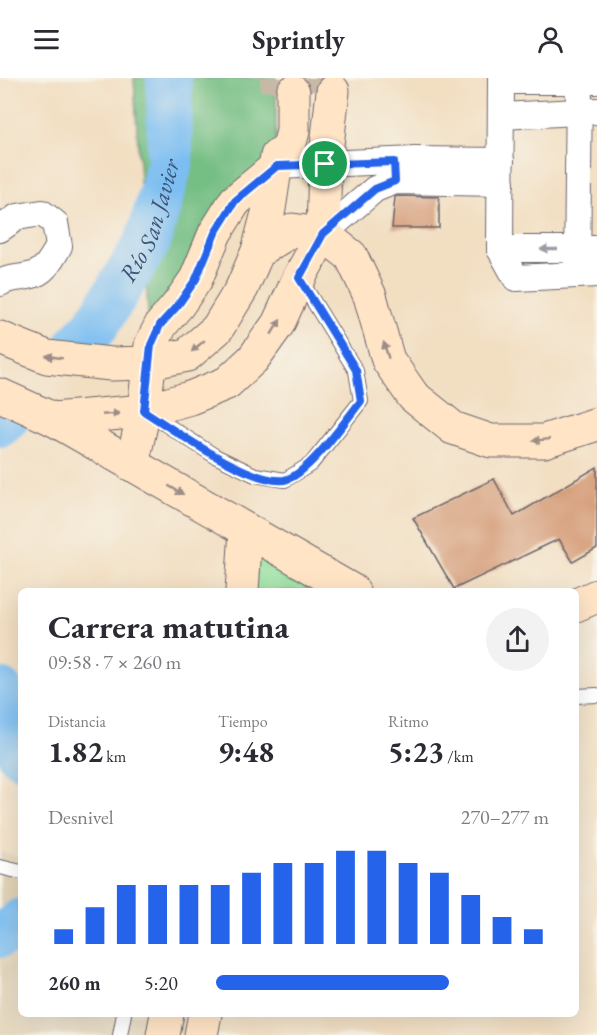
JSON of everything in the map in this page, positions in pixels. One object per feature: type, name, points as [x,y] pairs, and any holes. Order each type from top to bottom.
[{"type":"main road","points":[[0,338],[47,357],[111,364],[148,363],[187,355],[217,329],[242,288],[258,251],[277,166],[305,91],[319,132],[325,164],[323,234],[278,324],[253,359],[227,383],[190,398],[144,411],[53,419]]},
{"type":"main road","points":[[132,465],[144,411],[151,345],[160,325],[178,305],[196,279],[215,233],[235,201],[277,166]]},
{"type":"main road","points":[[258,251],[292,230],[323,234],[351,256],[370,296],[388,360],[414,396],[453,428],[491,441],[544,441],[597,424]]},
{"type":"main road","points":[[0,395],[53,419],[246,530],[313,582],[340,588]]},
{"type":"main road","points":[[242,588],[246,530]]},
{"type":"main road","points":[[579,604],[597,596]]},
{"type":"main road","points":[[163,1035],[166,1017]]},
{"type":"main road","points":[[201,1035],[204,1017]]},
{"type":"street","points":[[501,80],[588,81],[587,274],[516,278],[500,249],[501,80]]},
{"type":"street","points":[[501,116],[588,111]]},
{"type":"street","points":[[277,166],[325,164],[395,171],[501,172]]},
{"type":"street","points":[[323,234],[395,171]]},
{"type":"street","points":[[0,229],[17,217],[42,213],[55,223],[59,246],[48,265],[31,276],[8,278],[0,283]]},
{"type":"street","points":[[500,249],[587,249]]},
{"type":"lane","points":[[144,411],[215,456],[255,475],[285,480],[311,464],[361,401],[356,370],[299,278]]},
{"type":"lane","points":[[579,696],[597,695]]},
{"type":"lane","points":[[0,867],[18,871]]},
{"type":"lane","points":[[120,1035],[123,1017]]},
{"type":"shaded area","points":[[0,852],[18,856],[18,1017],[166,1017],[163,1035],[0,1035]]},
{"type":"green space","points":[[134,78],[276,78],[276,165],[150,345]]},
{"type":"green space","points":[[246,530],[322,574],[306,588],[242,588]]},
{"type":"building","points":[[395,197],[439,197],[439,228],[392,228]]},
{"type":"building","points":[[597,467],[597,548],[573,562],[559,539],[453,588],[413,518],[494,479],[514,516]]},
{"type":"waterway","name":"Río San Javier","points":[[77,346],[97,324],[148,241],[170,163],[169,78]]},
{"type":"waterway","name":"Río San Javier","points":[[0,424],[9,415]]},
{"type":"waterway","name":"Río San Javier","points":[[0,691],[12,718],[18,743]]},
{"type":"waterway","name":"Río San Javier","points":[[0,935],[18,924]]},
{"type":"tunnel","points":[[276,92],[277,78]]},
{"type":"tunnel","points":[[317,78],[317,91]]},
{"type":"route","points":[[394,162],[395,181],[375,189],[323,234],[299,278],[356,370],[361,401],[311,464],[285,480],[255,475],[215,456],[144,411],[151,345],[160,325],[178,305],[196,279],[215,233],[235,201],[277,166],[325,164],[394,162]]}]
